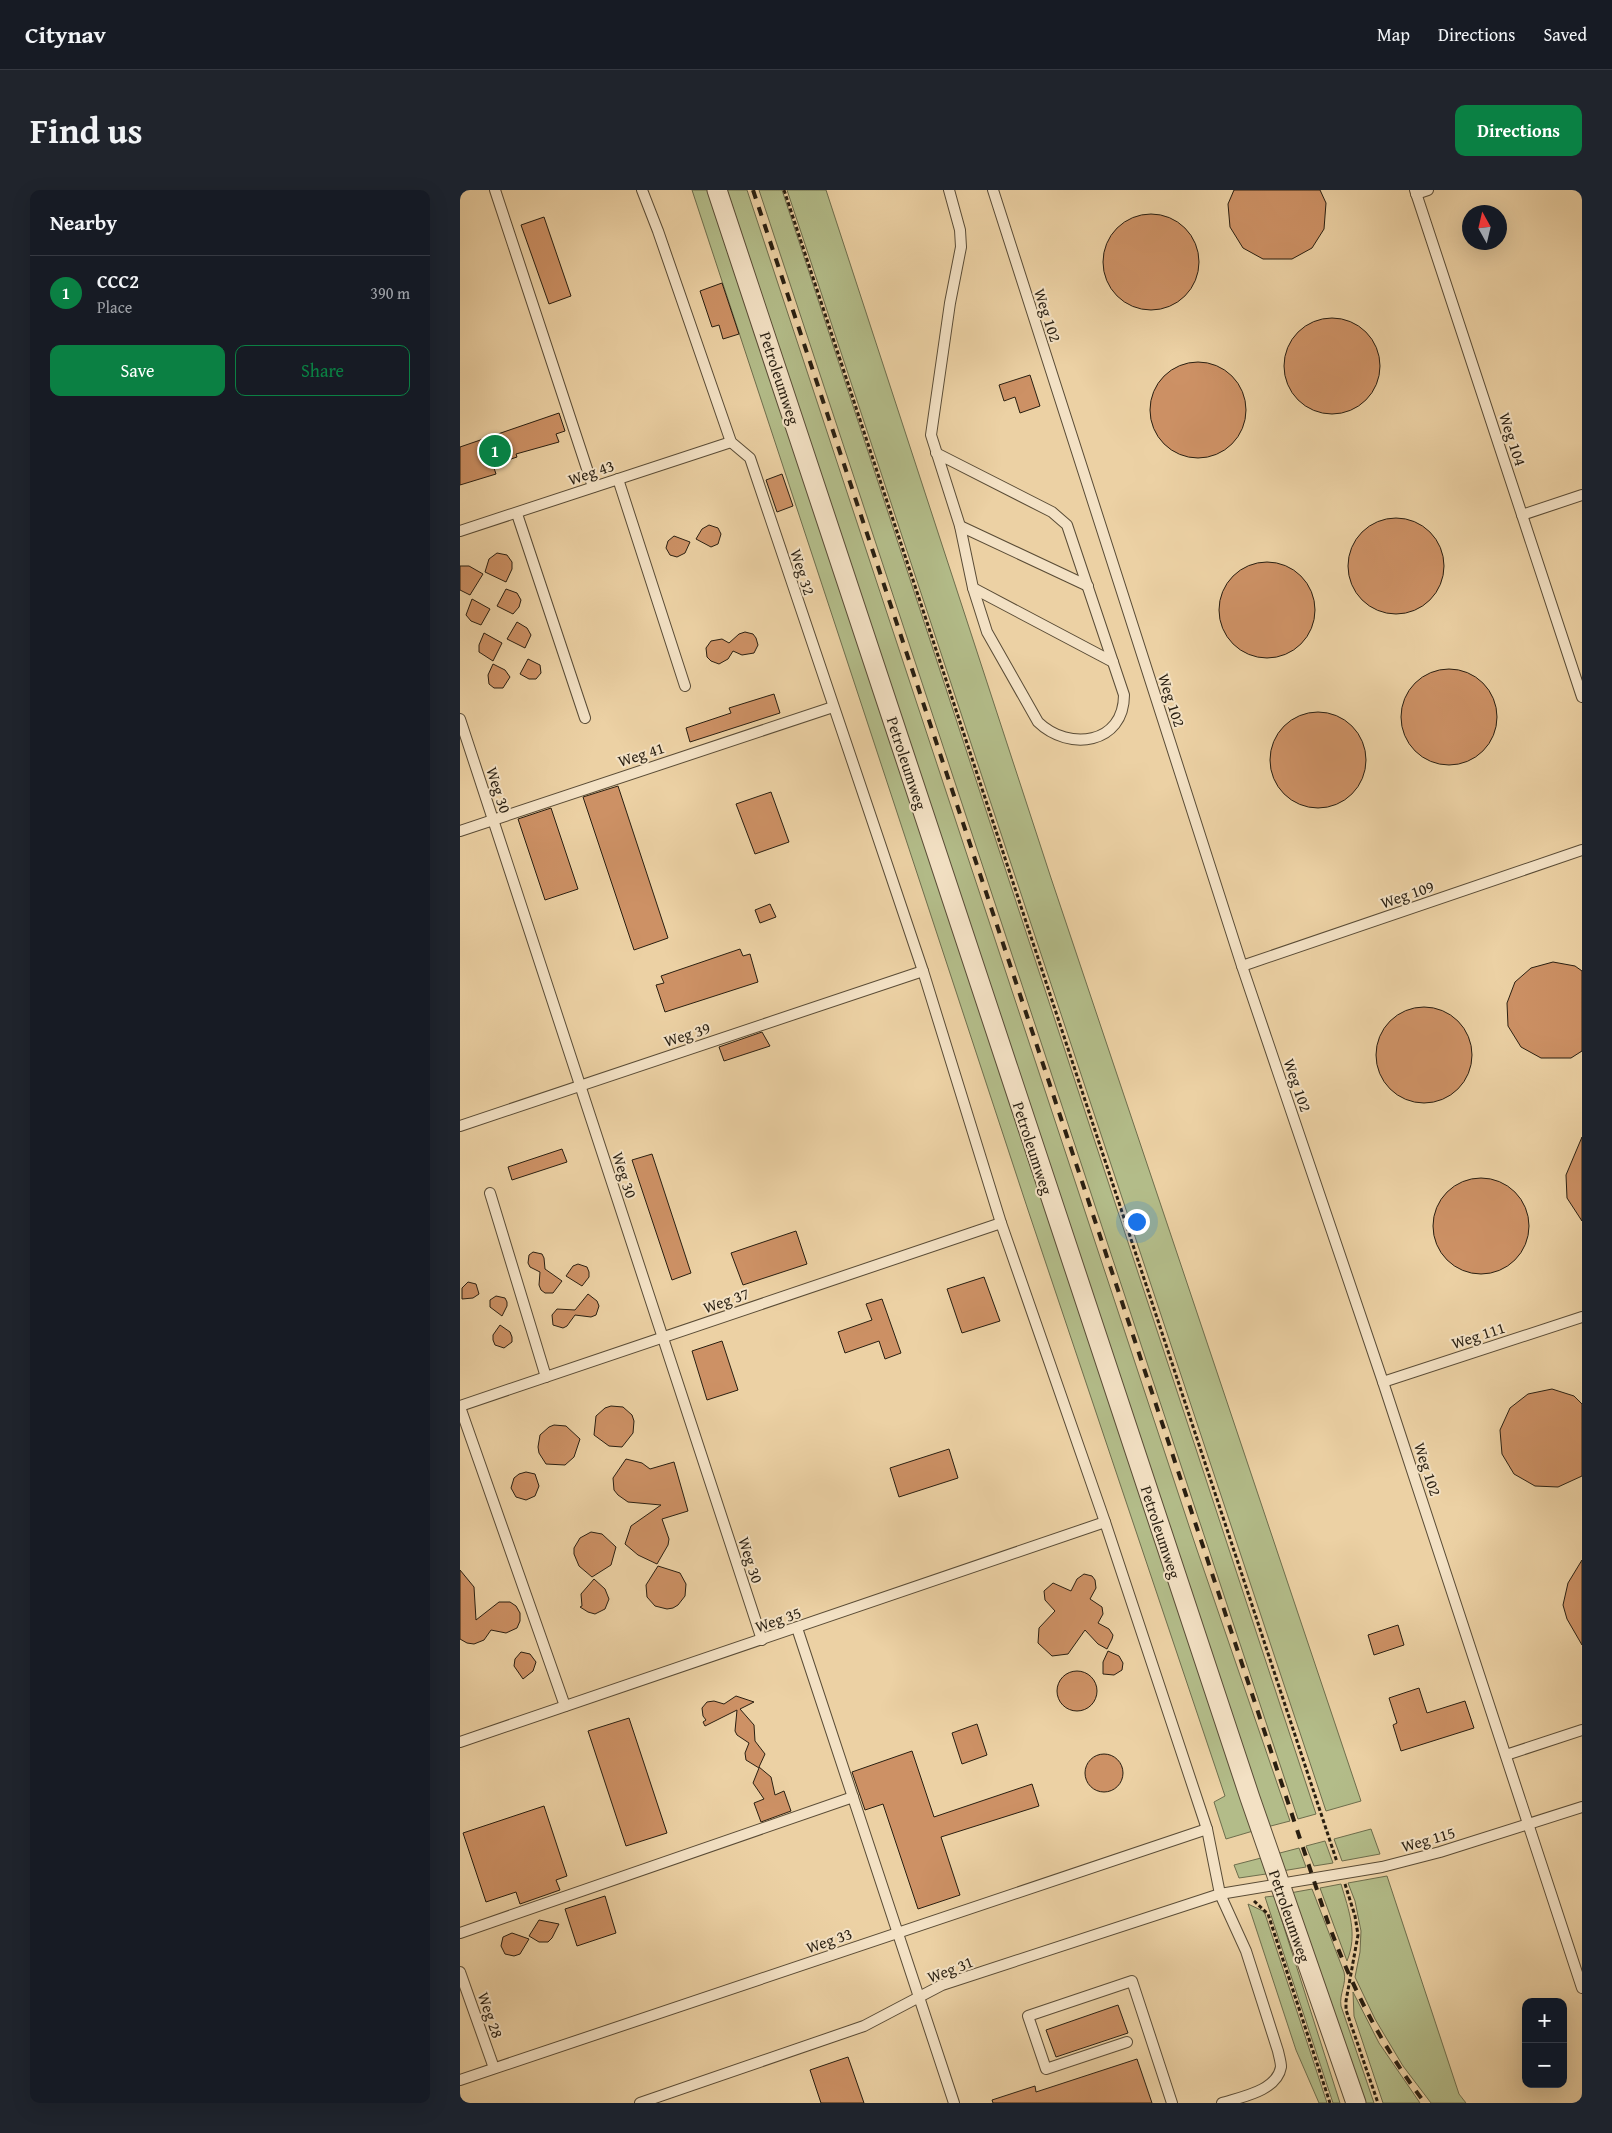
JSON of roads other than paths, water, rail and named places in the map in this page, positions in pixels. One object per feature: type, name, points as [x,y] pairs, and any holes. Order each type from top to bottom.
[{"type":"street","name":"Petroleumweg","points":[[717,190],[1279,1884],[1356,2103]]},
{"type":"lane","points":[[495,190],[593,487]]},
{"type":"lane","points":[[642,190],[731,442]]},
{"type":"lane","points":[[936,453],[1062,519],[1067,525],[1124,695],[1124,707],[1120,718],[1113,726],[1095,737],[1074,741],[1047,730],[1038,722],[1004,664],[987,632],[973,588],[960,526],[936,453],[932,435],[932,420],[950,303],[961,248],[960,230],[948,190]]},
{"type":"lane","name":"Weg 102","points":[[993,190],[1242,966],[1384,1382],[1582,1988]]},
{"type":"lane","points":[[1416,192],[1428,190]]},
{"type":"lane","name":"Weg 104","points":[[1416,192],[1582,697]]},
{"type":"lane","name":"Weg 43","points":[[460,531],[517,514],[731,442]]},
{"type":"lane","name":"Weg 32","points":[[731,442],[750,458],[832,707],[923,971],[1001,1223],[1105,1522],[1207,1829],[1220,1894],[1246,1951],[1278,2051],[1281,2066],[1278,2075],[1268,2085],[1258,2091],[1222,2103]]},
{"type":"lane","points":[[618,479],[684,686]]},
{"type":"lane","points":[[1522,515],[1582,495]]},
{"type":"lane","points":[[517,514],[585,718]]},
{"type":"lane","points":[[960,526],[1088,586]]},
{"type":"lane","points":[[973,588],[1114,662]]},
{"type":"lane","name":"Weg 41","points":[[460,831],[832,707]]},
{"type":"lane","name":"Weg 30","points":[[460,719],[762,1640]]},
{"type":"lane","name":"Weg 109","points":[[1242,966],[1582,850]]},
{"type":"lane","name":"Weg 39","points":[[460,1126],[923,971]]},
{"type":"lane","points":[[490,1192],[546,1377]]},
{"type":"lane","name":"Weg 37","points":[[460,1406],[1001,1223]]},
{"type":"lane","name":"Weg 111","points":[[1384,1382],[1582,1317]]},
{"type":"lane","points":[[460,1406],[565,1706]]},
{"type":"lane","name":"Weg 35","points":[[460,1742],[1105,1522]]},
{"type":"lane","points":[[797,1628],[954,2103]]},
{"type":"lane","points":[[1506,1755],[1582,1730]]},
{"type":"lane","points":[[460,1933],[853,1797]]},
{"type":"lane","name":"Weg 115","points":[[1279,1884],[1382,1867],[1440,1852],[1582,1807]]},
{"type":"lane","name":"Weg 33","points":[[460,2080],[1207,1829]]},
{"type":"lane","name":"Weg 31","points":[[640,2103],[864,2026],[942,1985],[1220,1894],[1279,1884]]},
{"type":"lane","name":"Weg 28","points":[[460,1972],[494,2068]]},
{"type":"lane","points":[[1127,2042],[1046,2069],[1028,2016],[1132,1981],[1172,2103]]},
{"type":"railway","points":[[753,190],[1325,1914],[1356,1989],[1380,2036],[1425,2103]]},
{"type":"place","name":"CCC2","points":[[495,451]]}]
